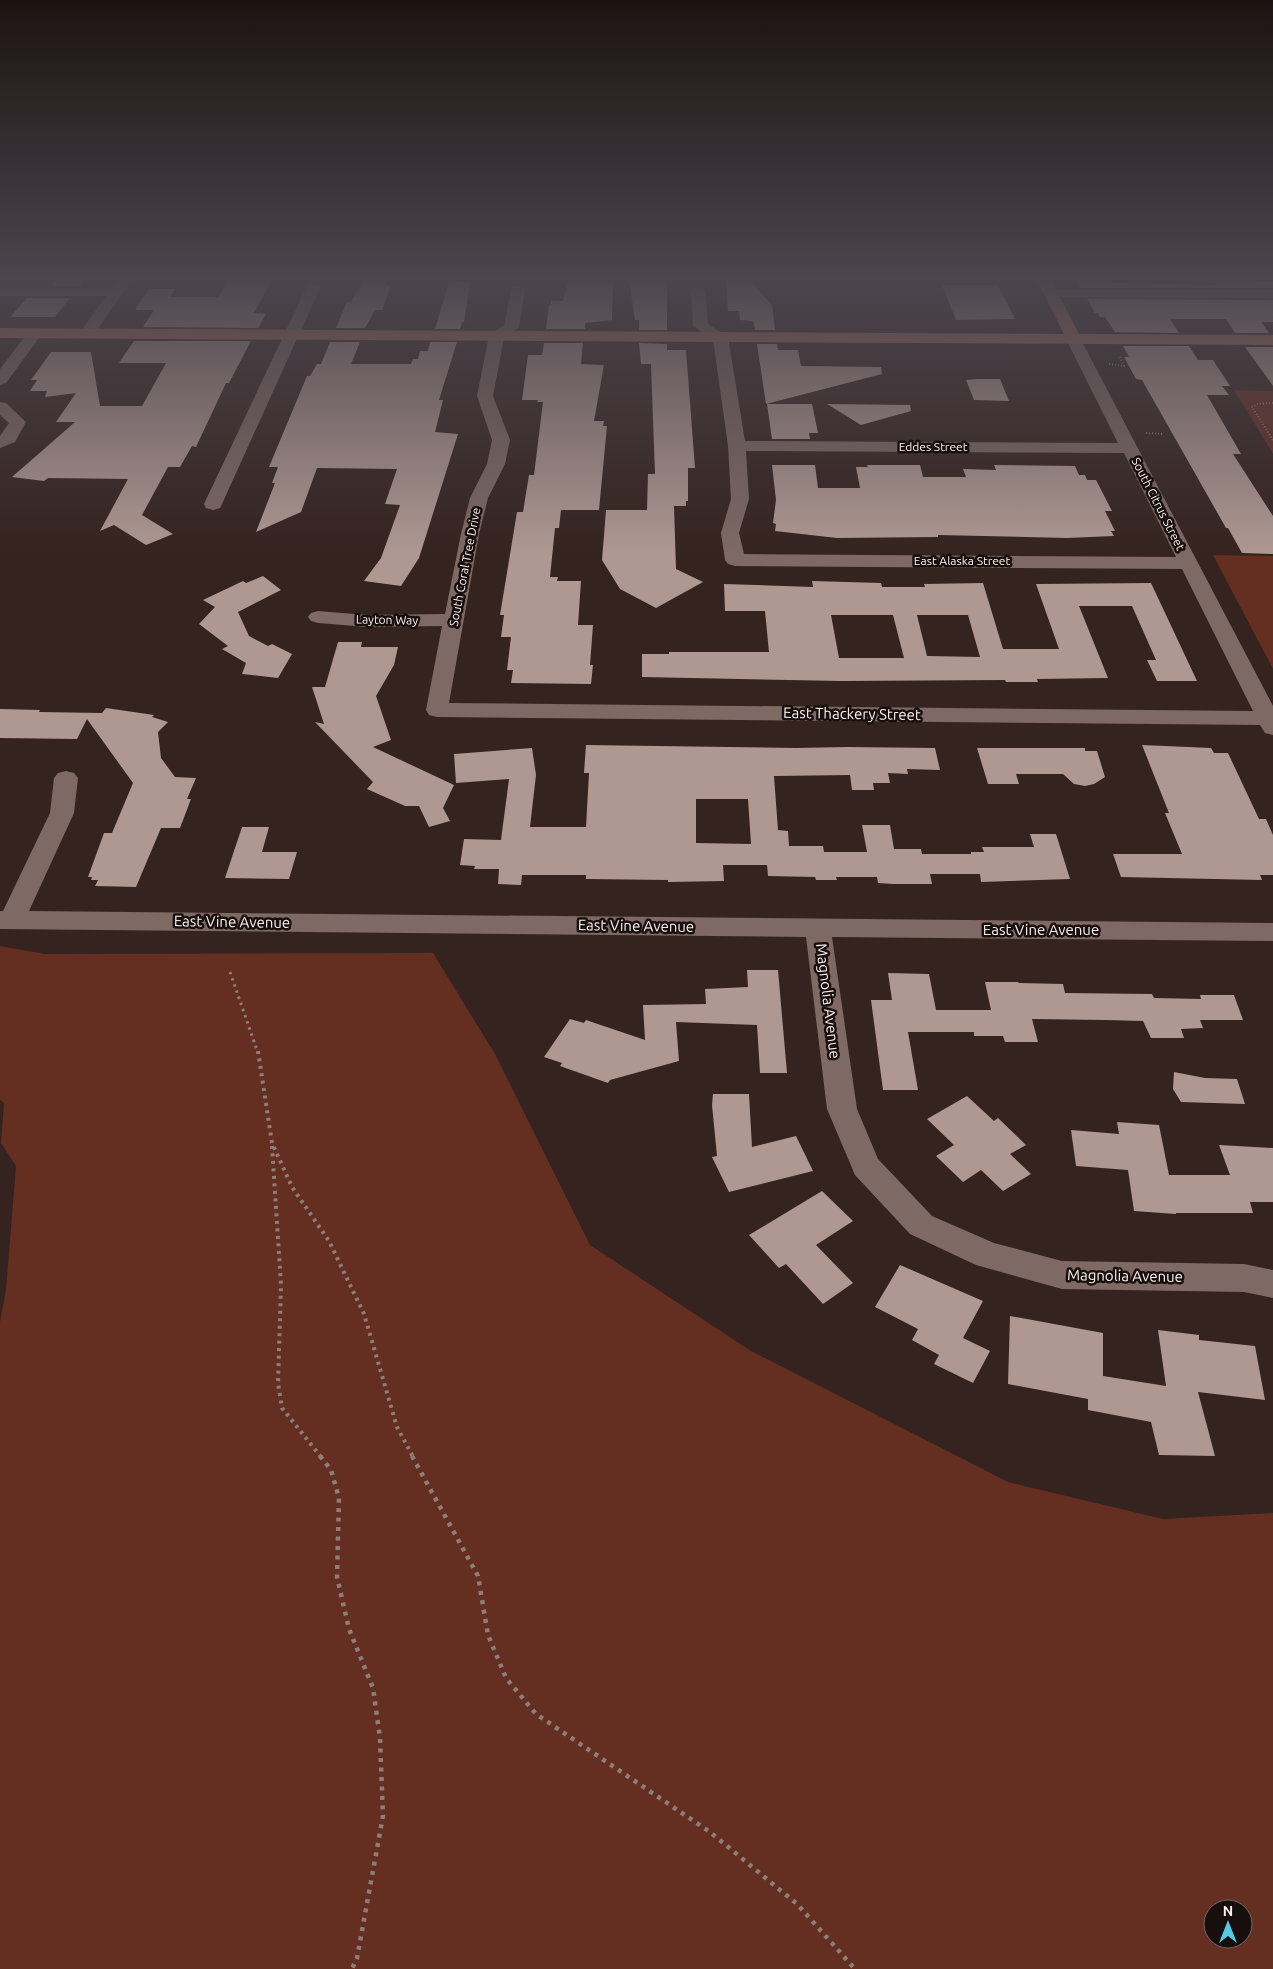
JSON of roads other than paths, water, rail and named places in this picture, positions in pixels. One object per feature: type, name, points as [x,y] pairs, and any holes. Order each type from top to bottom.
[{"type":"street","points":[[213,504],[275,372]]},
{"type":"street","name":"South Coral Tree Drive","points":[[437,710],[470,534],[479,498],[496,464],[502,440],[485,396],[490,372]]},
{"type":"street","points":[[725,372],[737,446]]},
{"type":"street","name":"South Citrus Street","points":[[1091,372],[1270,723]]},
{"type":"street","points":[[0,407],[18,422],[9,438],[0,444]]},
{"type":"street","name":"Eddes Street","points":[[737,446],[1129,448]]},
{"type":"street","name":"East Alaska Street","points":[[737,446],[740,499],[730,533],[735,560],[1188,563]]},
{"type":"street","name":"Layton Way","points":[[318,617],[367,621],[455,620]]},
{"type":"street","name":"East Thackery Street","points":[[437,710],[1270,723]]},
{"type":"street","points":[[6,920],[62,813],[66,778]]},
{"type":"street","name":"East Vine Avenue","points":[[6,920],[1273,932]]},
{"type":"street","name":"Magnolia Avenue","points":[[818,928],[842,1108],[866,1166],[921,1225],[988,1255],[1062,1275],[1244,1278],[1273,1284]]}]
